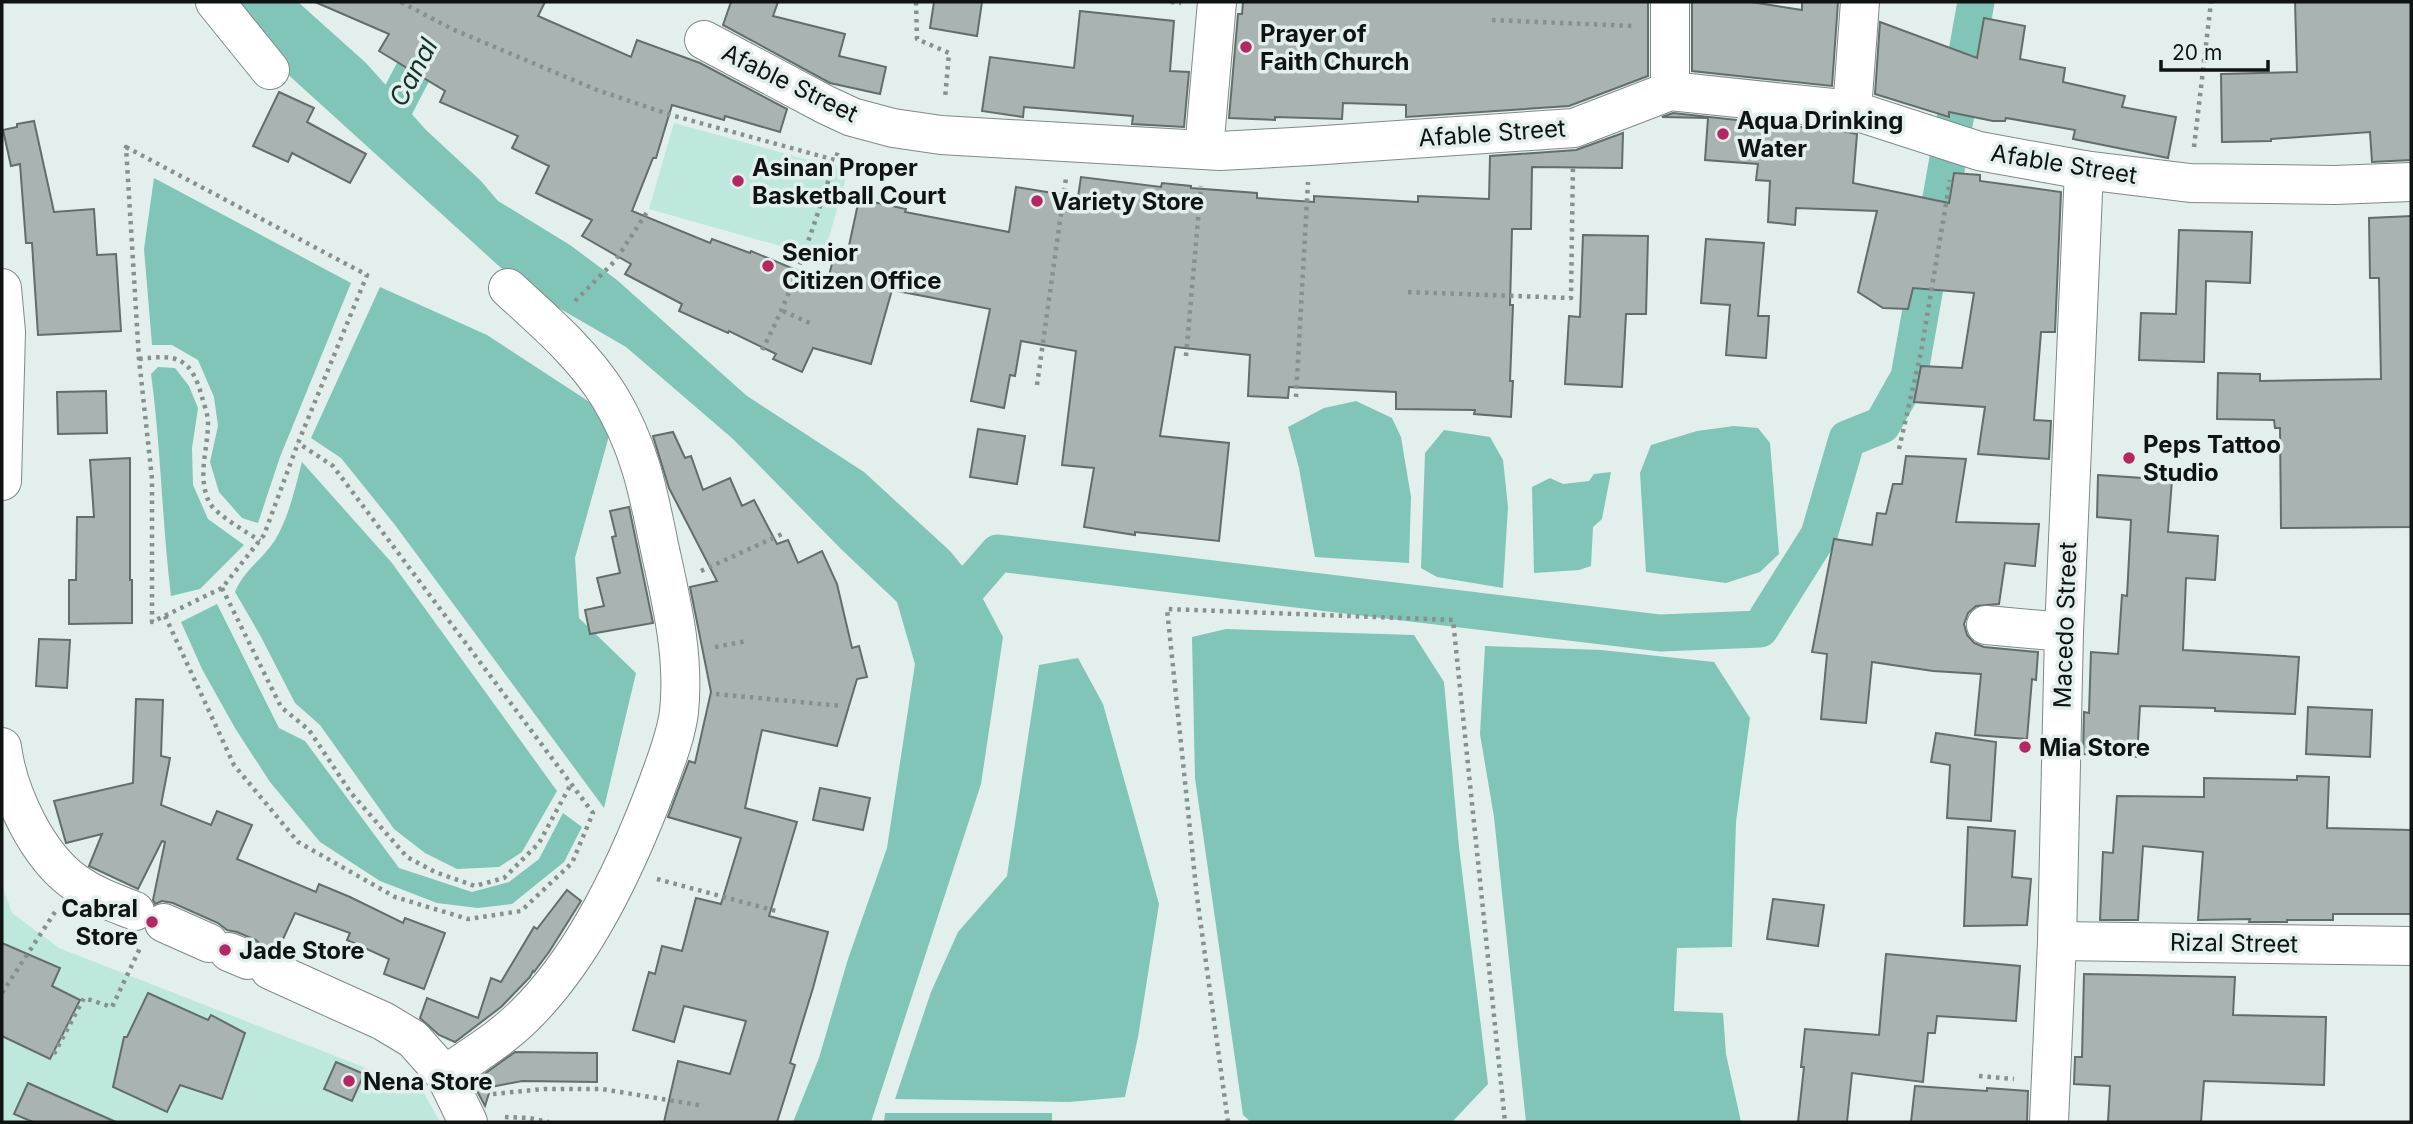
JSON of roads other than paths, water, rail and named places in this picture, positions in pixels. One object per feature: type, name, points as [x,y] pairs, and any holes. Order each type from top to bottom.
[{"type":"street","points":[[215,2],[270,70]]},
{"type":"street","points":[[1204,150],[1217,2]]},
{"type":"street","points":[[1852,110],[1860,2]]},
{"type":"street","points":[[1670,15],[1670,91]]},
{"type":"street","name":"Afable Street","points":[[704,40],[852,117],[893,128],[941,135],[1204,150],[1310,146],[1574,128],[1670,91],[1852,110],[1979,151],[2084,170],[2190,183],[2334,185],[2411,182]]},
{"type":"street","name":"Macedo Street","points":[[2049,1122],[2057,940],[2064,632],[2084,170]]},
{"type":"street","points":[[2,288],[6,332],[2,481]]},
{"type":"street","points":[[2,747],[9,782],[17,804],[42,846],[74,882],[148,924],[239,956],[402,1031],[422,1047],[457,1098],[501,1037],[526,1015],[579,946],[623,870],[647,812],[679,715],[680,652],[668,585],[635,445],[608,394],[574,351],[508,288]]},
{"type":"street","points":[[1986,625],[2064,632]]},
{"type":"street","name":"Rizal Street","points":[[2057,940],[2411,946]]},
{"type":"waterway","points":[[951,607],[998,553],[1660,633],[1760,629],[1819,535],[1847,439],[1882,425],[1909,377],[1976,2]]},
{"type":"waterway","name":"Canal","points":[[387,122],[437,26]]},
{"type":"place","name":"Prayer of Faith Church","points":[[1246,47]]},
{"type":"place","name":"Aqua Drinking Water","points":[[1723,134]]},
{"type":"place","name":"Asinan Proper Basketball Court","points":[[738,181]]},
{"type":"place","name":"Variety Store","points":[[1037,201]]},
{"type":"place","name":"Senior Citizen Office","points":[[768,266]]},
{"type":"place","name":"Peps Tattoo Studio","points":[[2129,458]]},
{"type":"place","name":"Mia Store","points":[[2025,747]]},
{"type":"place","name":"Cabral Store","points":[[152,922]]},
{"type":"place","name":"Jade Store","points":[[225,950]]},
{"type":"place","name":"Nena Store","points":[[349,1081]]}]
